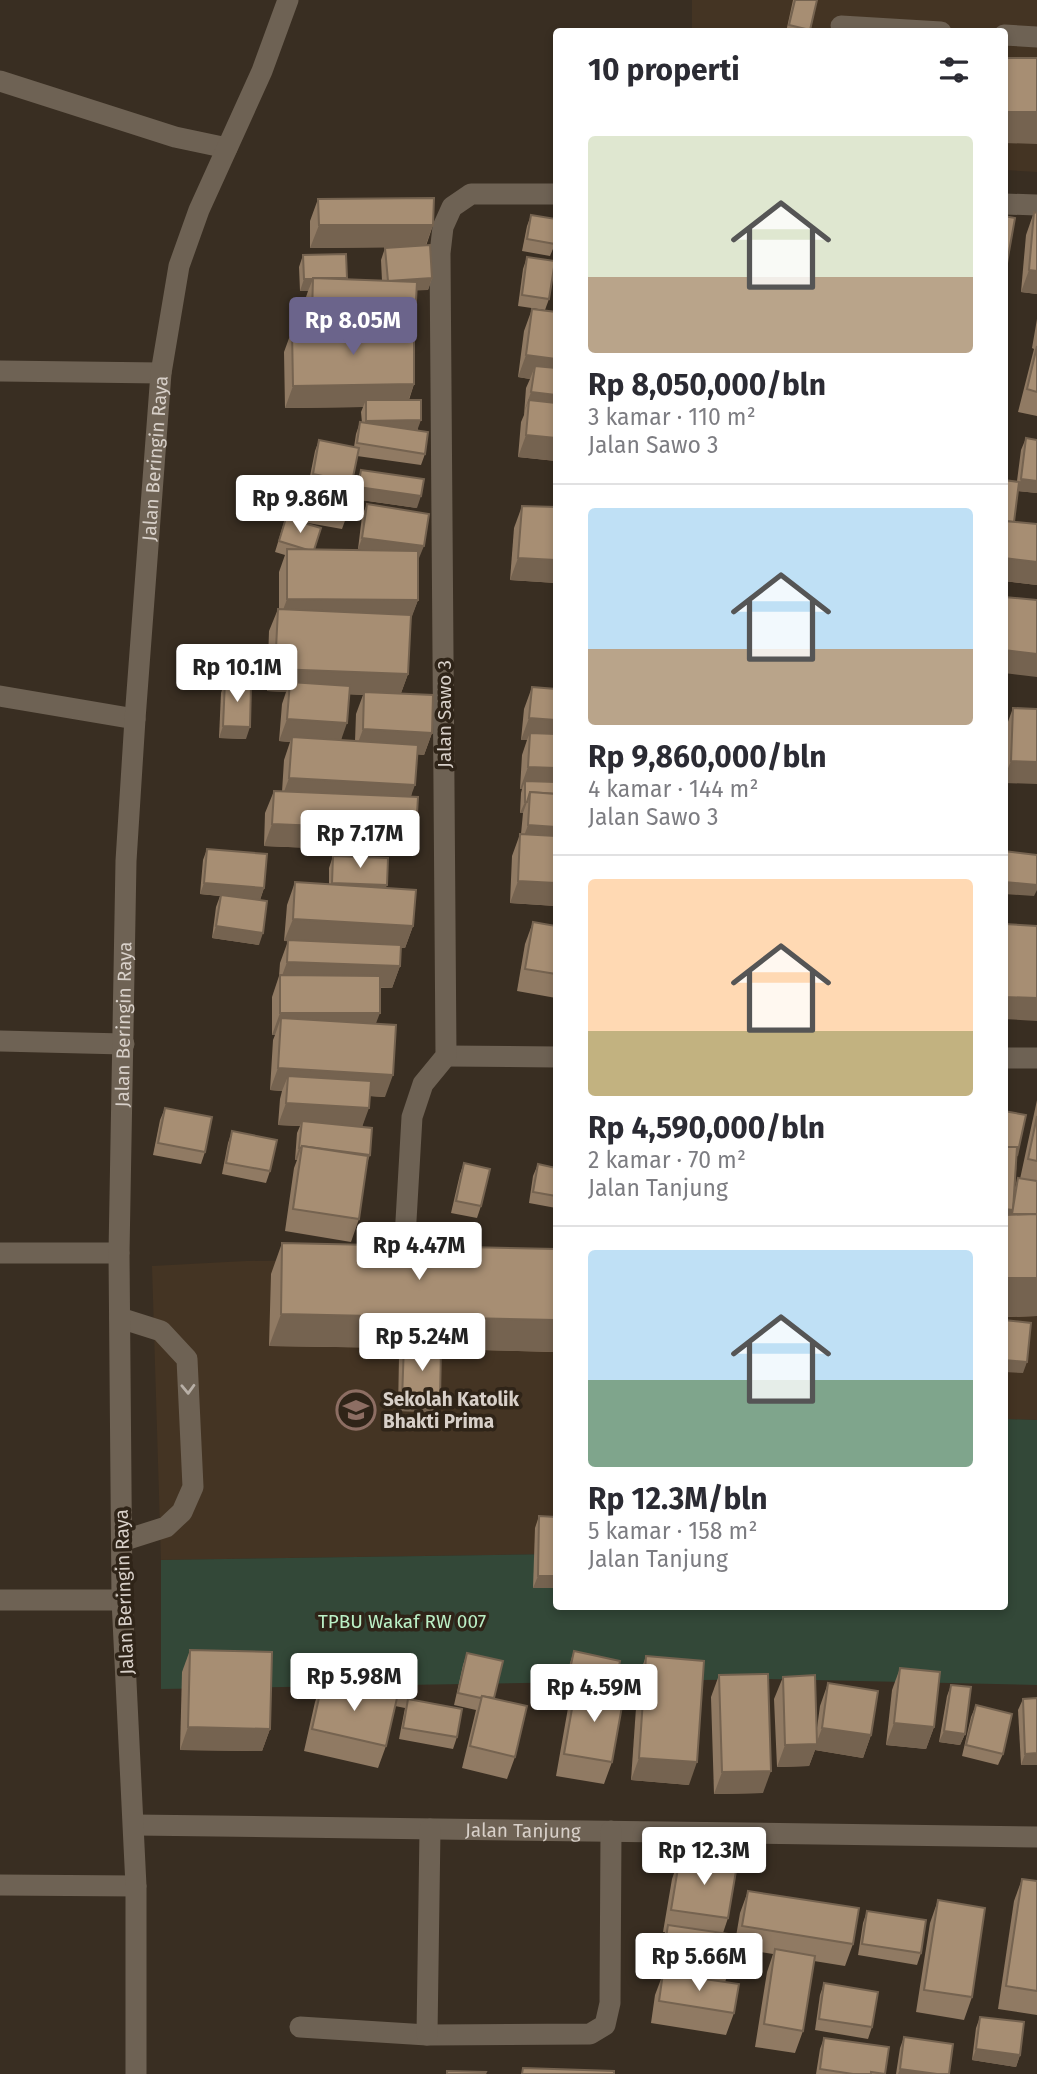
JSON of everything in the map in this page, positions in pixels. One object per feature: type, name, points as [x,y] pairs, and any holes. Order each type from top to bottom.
[{"type":"street","name":"Jalan Beringin Raya","points":[[136,2074],[135,1825],[122,1600],[119,1253],[126,861],[135,719],[161,373],[179,266],[199,210],[262,71],[288,0]]},
{"type":"street","points":[[841,26],[874,28]]},
{"type":"street","points":[[1008,35],[1037,37]]},
{"type":"street","points":[[0,80],[175,137],[227,148]]},
{"type":"street","name":"Jalan Sawo 3","points":[[446,1056],[440,253],[443,227],[452,207],[471,194],[553,194]]},
{"type":"street","points":[[1008,204],[1037,205]]},
{"type":"street","points":[[0,371],[161,373]]},
{"type":"street","points":[[0,696],[135,719]]},
{"type":"street","points":[[0,1041],[124,1044]]},
{"type":"street","points":[[404,1255],[412,1117],[423,1084],[446,1056],[553,1056]]},
{"type":"street","points":[[1008,1058],[1037,1058]]},
{"type":"street","points":[[0,1253],[119,1253]]},
{"type":"street","points":[[120,1318],[161,1331],[187,1359],[193,1487],[182,1511],[166,1527],[122,1541]]},
{"type":"street","points":[[0,1600],[122,1600]]},
{"type":"street","name":"Jalan Tanjung","points":[[135,1825],[1037,1837]]},
{"type":"street","points":[[427,2035],[430,1829]]},
{"type":"street","points":[[300,2027],[427,2035],[590,2034],[605,2025],[610,2003],[611,1831]]},
{"type":"street","points":[[0,1885],[136,1886]]},
{"type":"shaded area","points":[[692,0],[1037,0],[1037,172],[1008,170],[1008,28],[692,28]]},
{"type":"shaded area","points":[[1037,1250],[1037,1420],[1008,1419],[1008,1251]]},
{"type":"shaded area","name":"Sekolah Katolik Bhakti Prima","points":[[553,1257],[553,1554],[161,1560],[152,1266],[246,1261]]},
{"type":"green space","name":"TPBU Wakaf RW 007","points":[[1008,1419],[1037,1420],[1037,1685],[768,1679],[161,1689],[161,1560],[553,1554],[553,1610],[1008,1610]]},
{"type":"building","points":[[795,0],[817,0],[810,28],[789,25]]},
{"type":"building","points":[[1008,58],[1037,58],[1037,112],[1008,112]]},
{"type":"building","points":[[434,198],[433,225],[319,225],[318,199]]},
{"type":"building","points":[[1034,212],[1037,213],[1037,271],[1029,270]]},
{"type":"building","points":[[531,215],[553,219],[553,244],[527,239]]},
{"type":"building","points":[[1008,217],[1015,218],[1008,257]]},
{"type":"building","points":[[430,245],[432,278],[388,281],[385,248]]},
{"type":"building","points":[[346,254],[347,278],[304,279],[303,255]]},
{"type":"building","points":[[527,257],[553,261],[549,299],[522,295]]},
{"type":"building","points":[[313,278],[417,282],[415,319],[312,314]]},
{"type":"building","points":[[532,309],[553,312],[553,359],[526,355]]},
{"type":"building","points":[[414,329],[414,384],[293,386],[292,330]]},
{"type":"building","points":[[1037,346],[1037,392],[1027,389]]},
{"type":"building","points":[[535,366],[553,368],[553,395],[531,392]]},
{"type":"building","points":[[366,400],[421,400],[421,420],[366,421]]},
{"type":"building","points":[[529,400],[553,403],[553,438],[526,435]]},
{"type":"building","points":[[360,422],[428,432],[425,454],[357,443]]},
{"type":"building","points":[[1026,438],[1037,440],[1037,481],[1021,479]]},
{"type":"building","points":[[319,440],[359,448],[352,482],[313,474]]},
{"type":"building","points":[[361,470],[424,479],[421,496],[358,487]]},
{"type":"building","points":[[1008,481],[1019,482],[1014,522],[1008,521]]},
{"type":"building","points":[[284,483],[350,495],[346,518],[280,506]]},
{"type":"building","points":[[367,504],[429,514],[424,546],[362,538]]},
{"type":"building","points":[[522,506],[553,507],[553,560],[518,558]]},
{"type":"building","points":[[286,518],[321,528],[314,550],[279,541]]},
{"type":"building","points":[[1008,521],[1037,524],[1037,562],[1008,558]]},
{"type":"building","points":[[287,549],[418,551],[418,600],[287,599]]},
{"type":"building","points":[[1008,597],[1037,600],[1037,654],[1008,650]]},
{"type":"building","points":[[278,609],[411,615],[408,674],[275,669]]},
{"type":"building","points":[[225,681],[251,683],[250,727],[223,726]]},
{"type":"building","points":[[290,682],[350,686],[347,723],[287,719]]},
{"type":"building","points":[[532,687],[553,689],[553,720],[529,718]]},
{"type":"building","points":[[364,692],[433,695],[432,733],[363,729]]},
{"type":"building","points":[[1013,708],[1037,709],[1037,762],[1011,761]]},
{"type":"building","points":[[530,733],[553,734],[553,768],[528,767]]},
{"type":"building","points":[[292,737],[418,745],[415,785],[289,778]]},
{"type":"building","points":[[525,781],[553,782],[553,794],[530,792],[525,802]]},
{"type":"building","points":[[274,791],[418,797],[416,830],[272,824]]},
{"type":"building","points":[[530,792],[553,794],[553,827],[528,825]]},
{"type":"building","points":[[520,834],[553,836],[553,883],[518,881]]},
{"type":"building","points":[[207,849],[267,854],[264,888],[204,883]]},
{"type":"building","points":[[1008,851],[1037,855],[1037,885],[1008,882]]},
{"type":"building","points":[[333,856],[388,858],[387,885],[332,883]]},
{"type":"building","points":[[295,882],[416,890],[413,926],[293,919]]},
{"type":"building","points":[[221,895],[267,901],[263,933],[216,926]]},
{"type":"building","points":[[533,922],[553,925],[553,974],[525,969]]},
{"type":"building","points":[[1008,924],[1037,926],[1037,998],[1008,997]]},
{"type":"building","points":[[288,940],[401,945],[400,966],[287,962]]},
{"type":"building","points":[[280,975],[380,976],[380,1013],[280,1013]]},
{"type":"building","points":[[281,1018],[396,1025],[393,1075],[278,1068]]},
{"type":"building","points":[[288,1076],[371,1081],[369,1108],[286,1103]]},
{"type":"building","points":[[165,1108],[212,1117],[205,1152],[158,1143]]},
{"type":"building","points":[[1008,1112],[1026,1115],[1017,1156],[1017,1147],[1008,1147]]},
{"type":"building","points":[[1037,1116],[1037,1161],[1028,1159]]},
{"type":"building","points":[[302,1121],[372,1128],[370,1155],[302,1146],[299,1148]]},
{"type":"building","points":[[232,1131],[277,1140],[270,1171],[226,1163]]},
{"type":"building","points":[[302,1146],[368,1156],[359,1219],[293,1209]]},
{"type":"building","points":[[1008,1147],[1017,1147],[1013,1210],[1008,1209]]},
{"type":"building","points":[[464,1163],[490,1169],[481,1206],[456,1201]]},
{"type":"building","points":[[538,1164],[553,1167],[553,1195],[533,1192]]},
{"type":"building","points":[[1018,1178],[1037,1181],[1037,1214],[1012,1214]]},
{"type":"building","points":[[1037,1214],[1037,1278],[1008,1278],[1008,1215]]},
{"type":"building","points":[[282,1243],[553,1249],[553,1320],[281,1314]]},
{"type":"building","points":[[1008,1320],[1031,1323],[1027,1362],[1008,1360]]},
{"type":"building","points":[[404,1344],[441,1346],[440,1401],[402,1400]]},
{"type":"building","points":[[539,1516],[553,1517],[553,1576],[538,1576]]},
{"type":"building","points":[[190,1650],[272,1652],[270,1729],[188,1727]]},
{"type":"building","points":[[574,1651],[620,1661],[614,1692],[567,1683]]},
{"type":"building","points":[[467,1653],[503,1661],[494,1698],[458,1693]]},
{"type":"building","points":[[378,1655],[416,1662],[410,1696],[372,1690]]},
{"type":"building","points":[[646,1656],[704,1661],[697,1762],[639,1758]]},
{"type":"building","points":[[900,1668],[940,1672],[934,1727],[894,1723]]},
{"type":"building","points":[[768,1674],[771,1771],[722,1772],[719,1675]]},
{"type":"building","points":[[815,1675],[817,1744],[785,1745],[783,1677]]},
{"type":"building","points":[[323,1680],[397,1698],[386,1746],[312,1729]]},
{"type":"building","points":[[828,1683],[878,1691],[871,1735],[822,1728]]},
{"type":"building","points":[[951,1685],[971,1687],[965,1734],[944,1731]]},
{"type":"building","points":[[576,1686],[624,1695],[612,1762],[564,1754]]},
{"type":"building","points":[[482,1696],[527,1706],[515,1757],[470,1746]]},
{"type":"building","points":[[1037,1698],[1037,1753],[1025,1754],[1023,1699]]},
{"type":"building","points":[[408,1699],[462,1709],[457,1737],[403,1728]]},
{"type":"building","points":[[976,1705],[1012,1714],[1003,1754],[966,1745]]},
{"type":"building","points":[[680,1856],[737,1865],[728,1918],[671,1910]]},
{"type":"building","points":[[1022,1879],[1037,1881],[1037,1991],[1006,1986]]},
{"type":"building","points":[[748,1891],[859,1908],[853,1944],[742,1926]]},
{"type":"building","points":[[938,1900],[985,1908],[972,1997],[924,1990]]},
{"type":"building","points":[[867,1911],[926,1920],[921,1953],[862,1944]]},
{"type":"building","points":[[668,1925],[736,1935],[731,1967],[663,1956]]},
{"type":"building","points":[[775,1949],[815,1956],[803,2031],[764,2024]]},
{"type":"building","points":[[663,1973],[739,1984],[734,2013],[659,2001]]},
{"type":"building","points":[[824,1983],[878,1992],[872,2027],[819,2019]]},
{"type":"building","points":[[980,2017],[1024,2022],[1020,2055],[976,2049]]},
{"type":"building","points":[[904,2037],[953,2044],[949,2074],[900,2069]]},
{"type":"building","points":[[824,2038],[889,2047],[885,2074],[853,2074],[820,2069]]},
{"type":"building","points":[[523,2068],[614,2071],[614,2074],[522,2074]]},
{"type":"building","points":[[447,2071],[486,2072],[447,2074]]},
{"type":"place","name":"Sekolah Katolik Bhakti Prima","points":[[356,1410]]}]
